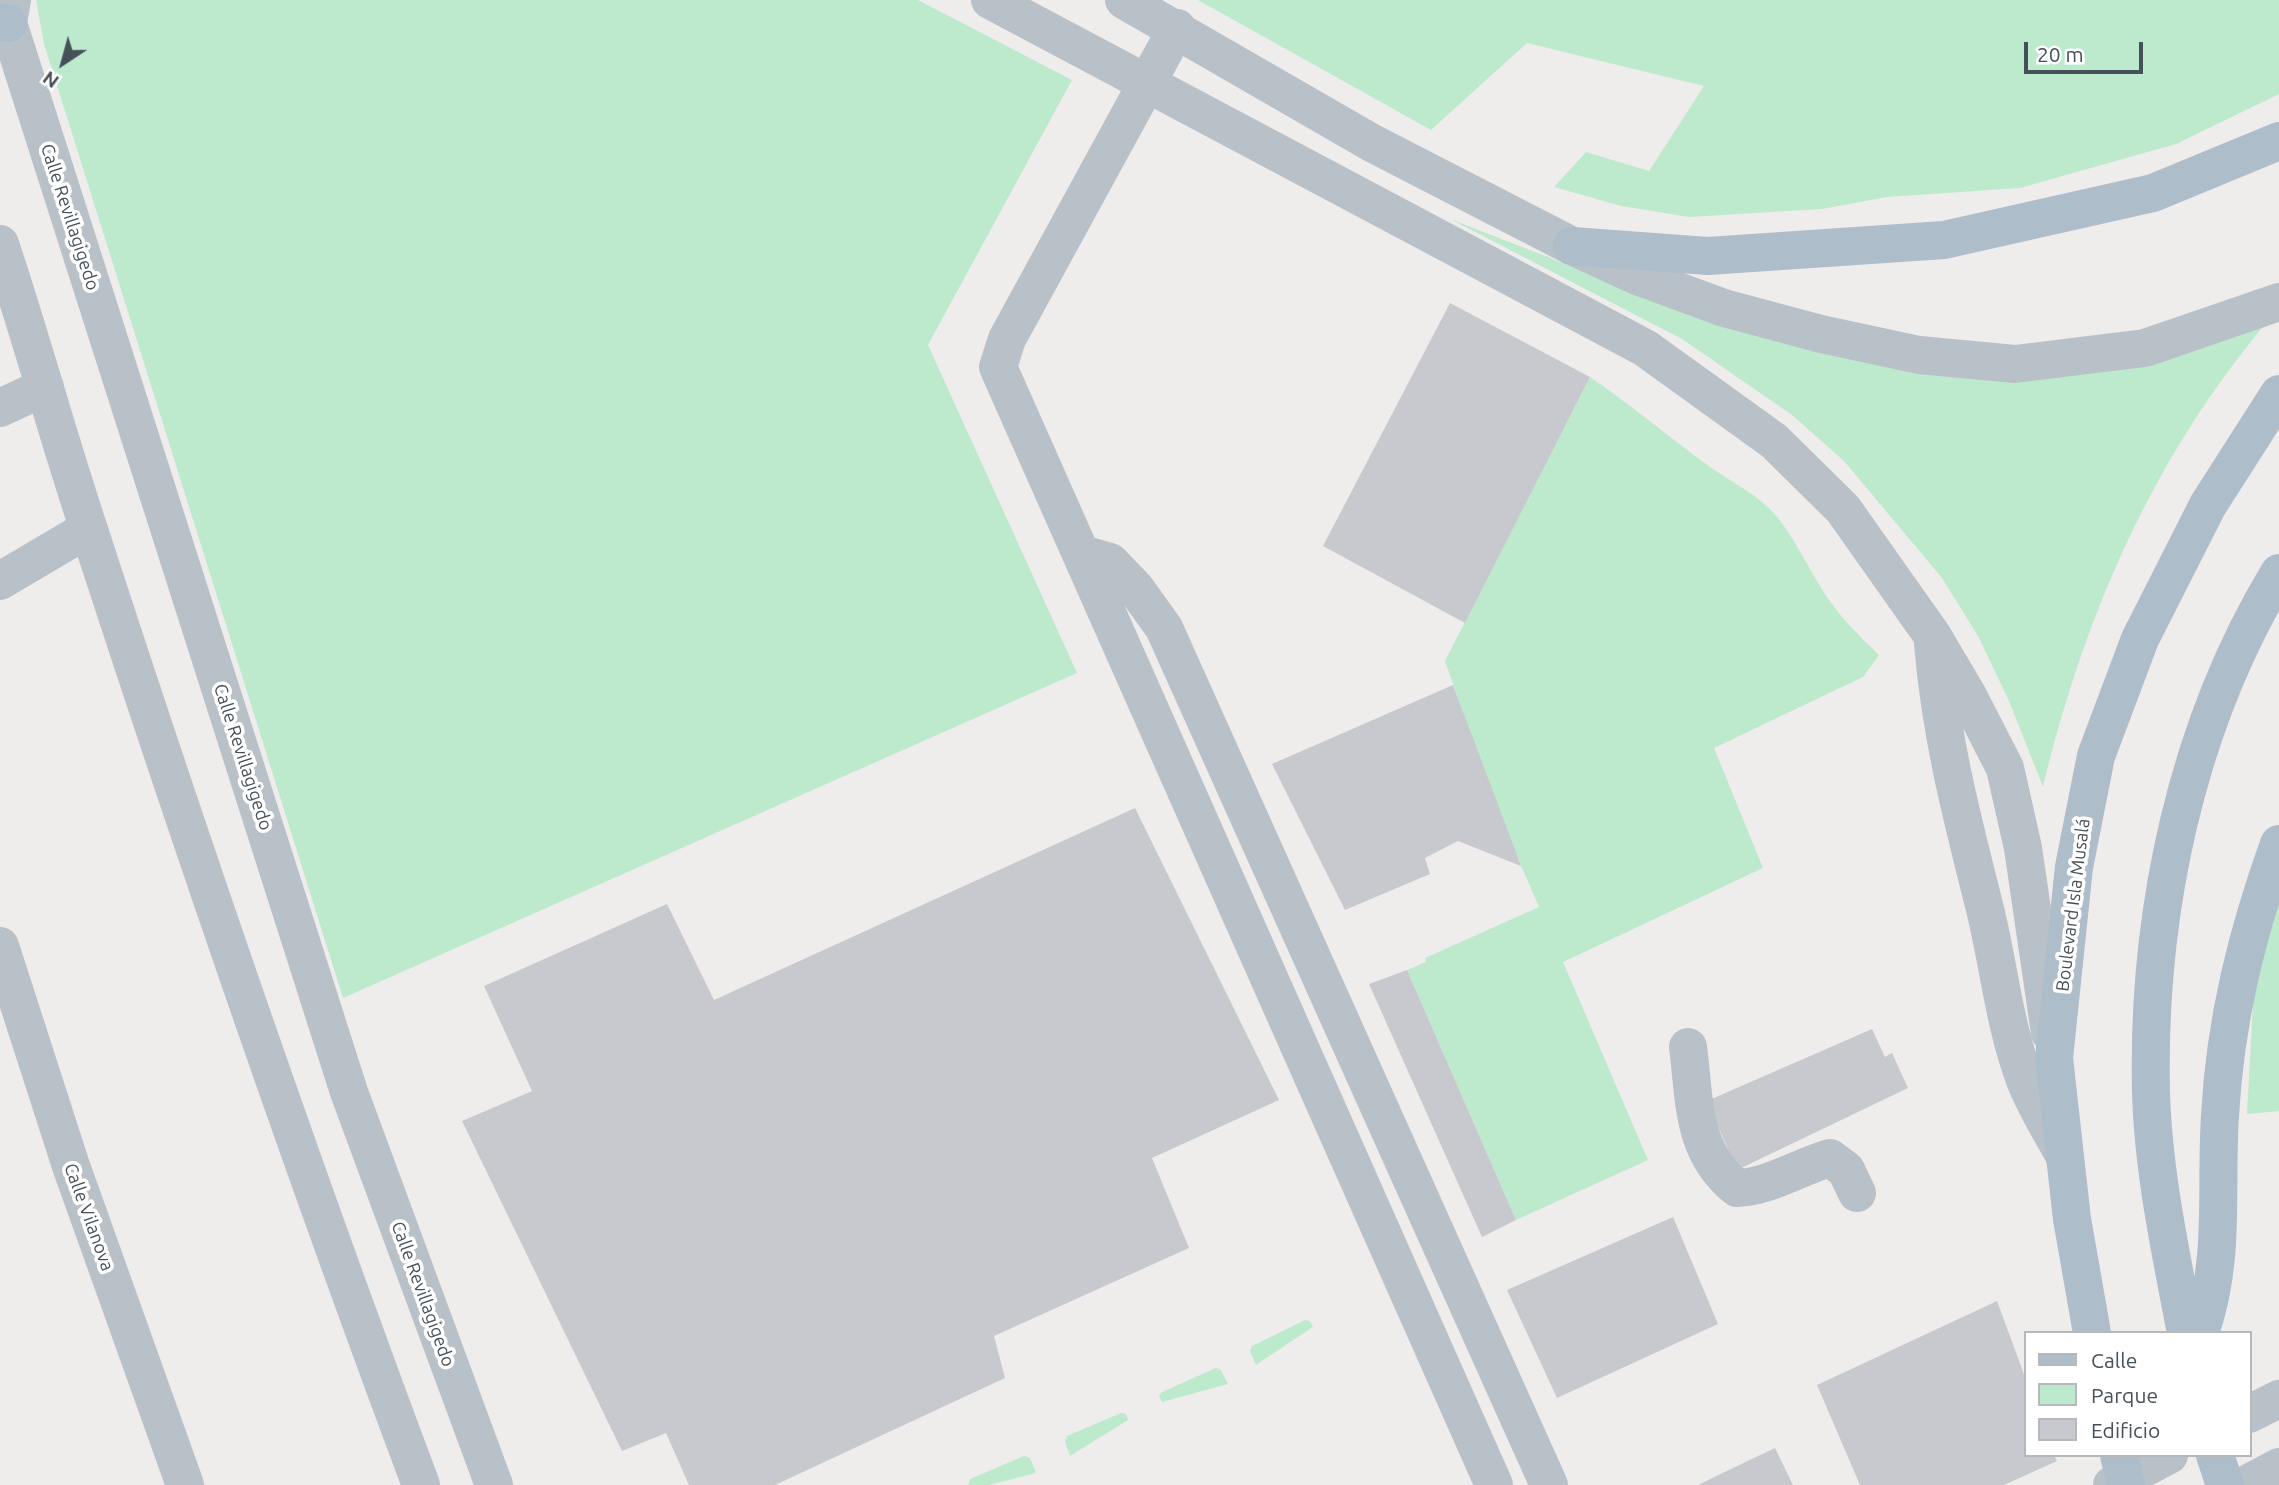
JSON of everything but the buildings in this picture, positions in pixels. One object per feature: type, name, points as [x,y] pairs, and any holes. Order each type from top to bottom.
[{"type":"main road","points":[[1572,246],[1707,256],[1944,240],[2153,193],[2279,141]]},
{"type":"main road","name":"Boulevard Isla Musalá","points":[[2092,1331],[2080,1268],[2054,1058],[2074,867],[2096,756],[2140,639],[2208,505],[2279,394]]},
{"type":"main road","points":[[2186,1331],[2164,1220],[2151,1092],[2156,952],[2176,837],[2207,721],[2253,616],[2279,573]]},
{"type":"main road","points":[[2201,1331],[2213,1296],[2219,1230],[2220,1116],[2229,1031],[2241,965],[2279,844]]},
{"type":"main road","points":[[2216,1457],[2225,1485]]},
{"type":"street","points":[[990,0],[1146,80],[1645,348],[1774,441],[1843,509],[1932,635],[1968,696],[2005,768],[2023,848],[2054,1058]]},
{"type":"street","points":[[1124,0],[1177,28],[1372,143],[1572,246],[1637,276],[1724,308],[1809,331],[1919,355],[2015,365],[2146,348],[2279,302]]},
{"type":"street","name":"Calle Revillagigedo","points":[[7,15],[349,1092],[494,1485]]},
{"type":"street","points":[[1177,28],[1146,80],[1007,339],[999,368],[1494,1485]]},
{"type":"street","points":[[0,244],[88,528],[206,887],[312,1192],[421,1485]]},
{"type":"street","points":[[0,408],[45,387]]},
{"type":"street","points":[[0,581],[88,528]]},
{"type":"street","points":[[1082,554],[1110,562],[1136,589],[1164,628],[1549,1485]]},
{"type":"street","points":[[1932,635],[1939,709],[1951,777],[1986,914],[2006,1017],[2025,1082],[2066,1158]]},
{"type":"street","name":"Calle Vilanova","points":[[0,946],[71,1166],[185,1485]]},
{"type":"street","points":[[1688,1047],[1694,1120],[1713,1161],[1727,1180],[1737,1188],[1753,1187],[1830,1158],[1846,1170],[1857,1193]]},
{"type":"street","points":[[2251,1413],[2279,1399]]},
{"type":"street","points":[[2120,1476],[2164,1457]]},
{"type":"street","points":[[2245,1485],[2279,1467]]},
{"type":"green space","points":[[36,0],[918,0],[1072,80],[928,345],[1077,673],[343,998],[44,44]]},
{"type":"green space","points":[[1198,0],[2279,0],[2279,94],[2176,144],[2020,188],[1887,197],[1822,209],[1689,217],[1621,206],[1554,187],[1586,152],[1649,171],[1704,86],[1527,43],[1431,130]]},
{"type":"green space","points":[[1450,219],[1698,315],[1983,372],[2279,308],[2236,361],[2197,416],[2162,473],[2132,532],[2081,656],[2043,787],[2009,701],[1978,636],[1942,578],[1844,461],[1792,415],[1682,339]]},
{"type":"green space","points":[[1590,377],[1770,510],[1791,536],[1836,609],[1879,655],[1863,677],[1714,748],[1763,868],[1563,962],[1648,1160],[1516,1220],[1407,970],[1426,962],[1425,958],[1539,907],[1500,817],[1445,661]]},
{"type":"green space","points":[[2279,895],[2279,1111],[2247,1114],[2254,985]]},
{"type":"green space","points":[[1305,1320],[1310,1321],[1313,1327],[1256,1365],[1250,1351],[1252,1346]]},
{"type":"green space","points":[[1216,1368],[1221,1370],[1228,1384],[1162,1402],[1159,1396],[1162,1392]]},
{"type":"green space","points":[[1121,1413],[1126,1414],[1128,1420],[1070,1456],[1065,1442],[1067,1436]]},
{"type":"green space","points":[[1024,1456],[1030,1458],[1036,1473],[989,1485],[968,1485],[970,1479]]}]
